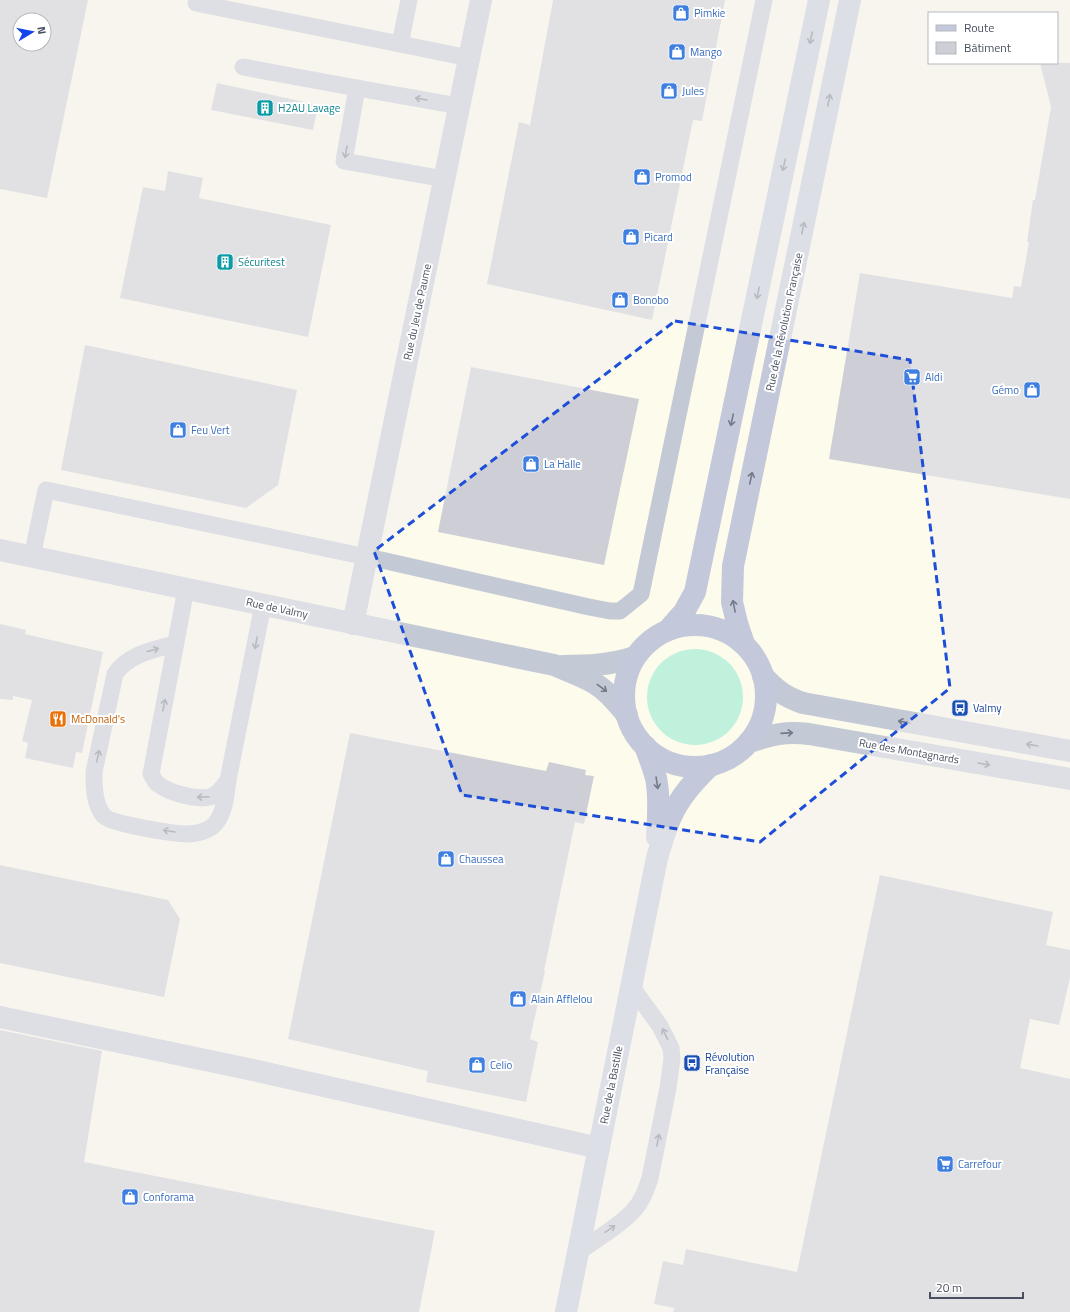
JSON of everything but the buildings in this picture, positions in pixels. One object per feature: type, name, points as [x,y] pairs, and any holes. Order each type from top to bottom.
[{"type":"street","name":"Rue du Jeu de Paume","points":[[354,624],[480,0]]},
{"type":"street","points":[[668,630],[684,612],[695,592],[819,0]]},
{"type":"street","name":"Rue de la Révolution Française","points":[[744,644],[732,602],[734,566],[850,0]]},
{"type":"street","name":"Rue de Valmy","points":[[0,550],[554,665],[596,684],[607,692],[627,715]]},
{"type":"street","points":[[686,625],[703,625],[729,634],[744,644],[756,659],[763,676],[766,694],[764,711],[758,728],[749,742],[736,754],[720,763],[693,767],[675,764],[659,757],[645,746],[634,732],[627,715],[624,703],[625,686],[628,673],[635,657],[653,638],[668,630],[686,625]]},
{"type":"street","name":"Rue de Valmy","points":[[554,665],[599,665],[624,661],[635,657]]},
{"type":"street","points":[[763,676],[779,692],[789,698],[803,703],[1070,751]]},
{"type":"street","name":"Rue des Montagnards","points":[[749,742],[776,734],[809,734],[1070,779]]},
{"type":"street","name":"Rue de la Bastille","points":[[645,746],[656,780],[658,795],[657,858]]},
{"type":"street","name":"Rue de la Bastille","points":[[566,1312],[657,858],[671,816],[679,802],[696,779],[711,765]]},
{"type":"street","points":[[0,1017],[253,1070],[599,1148]]},
{"type":"lane","points":[[400,44],[409,0]]},
{"type":"lane","points":[[32,557],[46,490],[367,557],[610,611],[620,611],[641,594],[764,0]]},
{"type":"lane","points":[[196,2],[469,58]]},
{"type":"lane","points":[[243,66],[459,106]]},
{"type":"lane","points":[[357,88],[344,161],[444,179]]},
{"type":"lane","points":[[186,589],[151,774],[158,784],[169,790],[185,796],[197,798],[211,797],[220,791],[228,780]]},
{"type":"lane","points":[[176,644],[136,656],[119,668],[115,674],[94,772],[94,787],[99,808],[104,816],[110,820],[121,824],[188,834],[199,832],[215,825],[223,808],[263,605]]},
{"type":"lane","points":[[578,1252],[622,1221],[633,1212],[640,1202],[650,1178],[668,1088],[672,1060],[671,1048],[667,1037],[660,1026],[631,986]]},
{"type":"highlighted area","points":[[675,321],[910,360],[950,688],[760,842],[462,795],[374,551]]},
{"type":"shaded area","points":[[0,0],[1070,0],[1070,1312],[0,1312]]},
{"type":"green space","points":[[695,649],[714,652],[729,663],[740,678],[743,697],[740,716],[729,731],[714,742],[695,745],[676,742],[661,731],[650,716],[647,697],[650,678],[661,663],[676,652]]},
{"type":"place","name":"Pimkie","points":[[681,13]]},
{"type":"place","name":"Mango","points":[[677,52]]},
{"type":"place","name":"Jules","points":[[669,91]]},
{"type":"place","name":"H2AU Lavage","points":[[265,108]]},
{"type":"place","name":"Promod","points":[[642,177]]},
{"type":"place","name":"Picard","points":[[631,237]]},
{"type":"place","name":"Sécuritest","points":[[225,262]]},
{"type":"place","name":"Bonobo","points":[[620,300]]},
{"type":"place","name":"Aldi","points":[[912,377]]},
{"type":"place","name":"Gémo","points":[[1032,390]]},
{"type":"place","name":"Feu Vert","points":[[178,430]]},
{"type":"place","name":"La Halle","points":[[531,464]]},
{"type":"place","name":"Valmy","points":[[960,708]]},
{"type":"place","name":"McDonald's","points":[[58,719]]},
{"type":"place","name":"Chaussea","points":[[446,859]]},
{"type":"place","name":"Alain Afflelou","points":[[518,999]]},
{"type":"place","name":"Révolution Française","points":[[692,1063]]},
{"type":"place","name":"Celio","points":[[477,1065]]},
{"type":"place","name":"Carrefour","points":[[945,1164]]},
{"type":"place","name":"Conforama","points":[[130,1197]]}]
